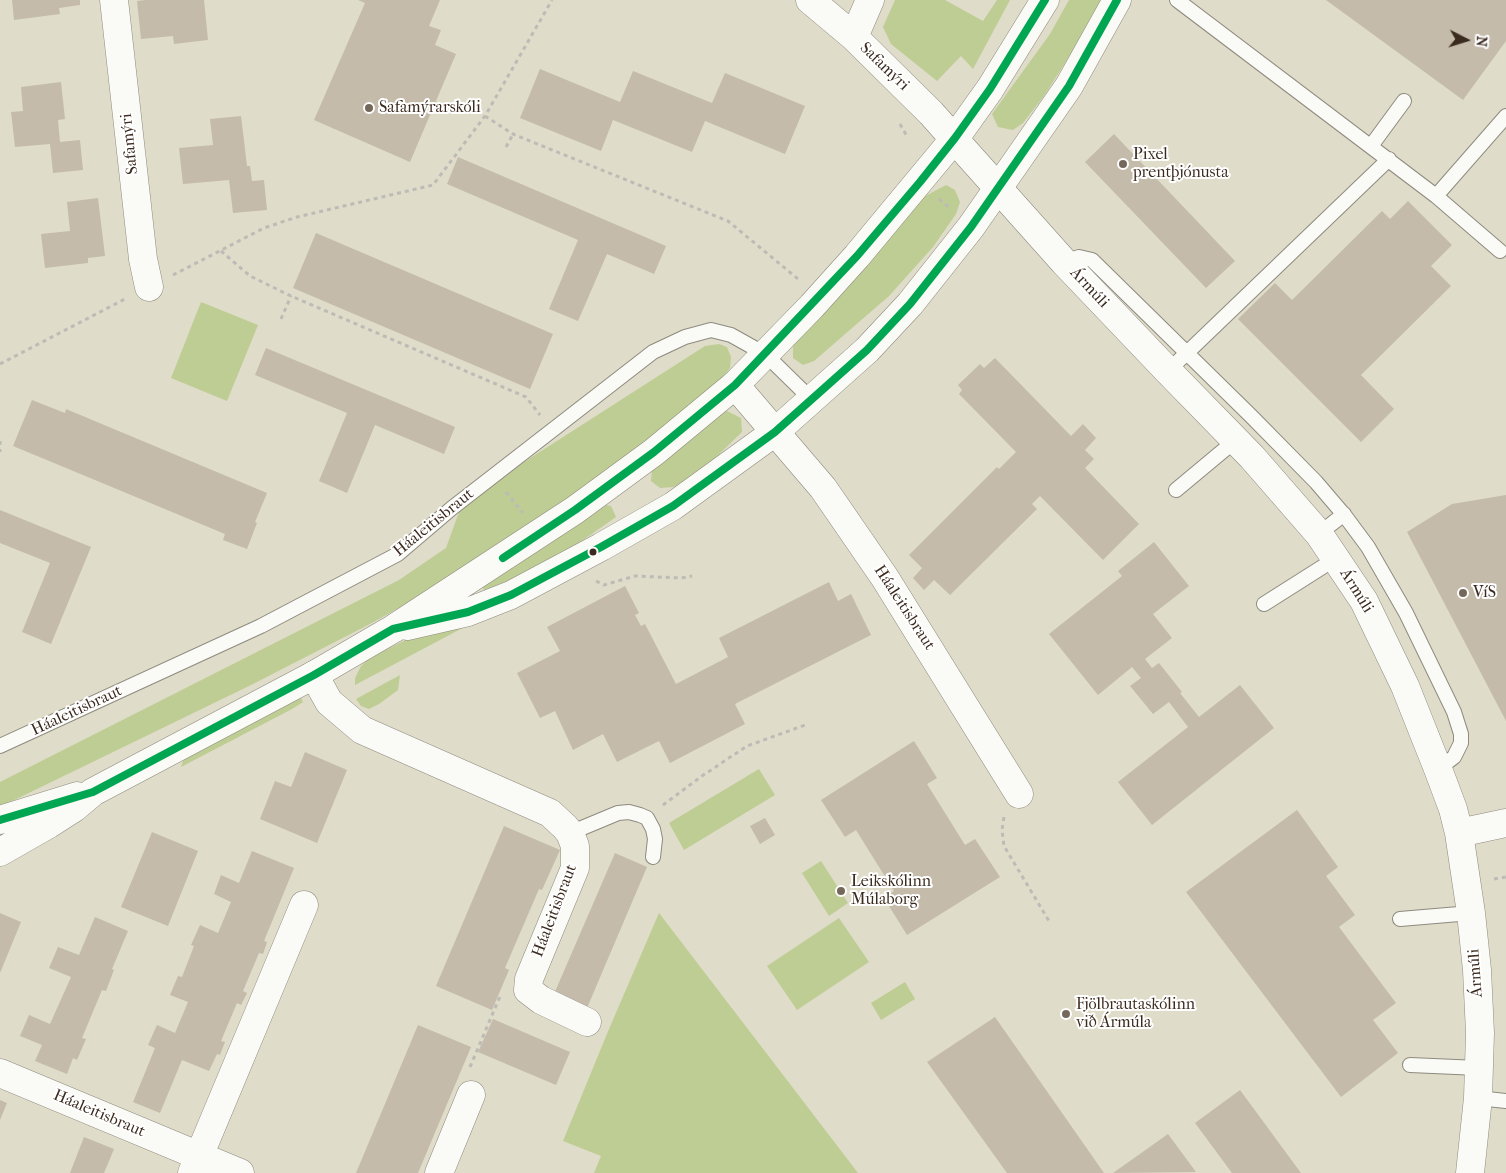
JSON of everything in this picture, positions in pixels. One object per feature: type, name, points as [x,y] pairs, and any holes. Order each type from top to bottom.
[{"type":"street","name":"Safamýri","points":[[114,0],[143,259],[149,287]]},
{"type":"street","name":"Safamýri","points":[[810,0],[854,37],[955,138]]},
{"type":"street","points":[[854,37],[870,0]]},
{"type":"street","points":[[394,629],[468,612],[512,595],[601,548],[672,506],[775,432],[812,400],[867,350],[910,304],[971,228],[1069,86],[1117,0]]},
{"type":"street","points":[[0,852],[74,808],[93,792],[314,675],[394,629],[575,510],[654,452],[735,385],[857,256],[955,138],[990,89],[1037,5]]},
{"type":"street","name":"Ármúli","points":[[955,138],[1064,262],[1236,440],[1319,534],[1364,601],[1385,643],[1405,686],[1438,769],[1453,809],[1459,833],[1471,913],[1478,988],[1478,1098],[1470,1173]]},
{"type":"street","name":"Háaleitisbraut","points":[[735,385],[823,488],[886,578],[1019,794]]},
{"type":"street","points":[[314,675],[329,702],[362,730],[550,813],[570,833]]},
{"type":"street","points":[[0,820],[61,800],[93,792]]},
{"type":"street","points":[[1459,833],[1506,823]]},
{"type":"street","name":"Háaleitisbraut","points":[[570,833],[575,846],[575,868],[529,978],[528,990],[540,1000],[587,1022]]},
{"type":"street","points":[[195,1164],[304,905]]},
{"type":"street","name":"Háaleitisbraut","points":[[0,1073],[195,1164],[240,1173]]},
{"type":"street","points":[[439,1173],[471,1095]]},
{"type":"lane","points":[[1177,0],[1288,86],[1389,159],[1436,196],[1500,251]]},
{"type":"lane","points":[[1371,146],[1404,101]]},
{"type":"lane","points":[[1436,196],[1506,116]]},
{"type":"lane","points":[[1168,371],[1389,159]]},
{"type":"lane","points":[[1064,262],[1079,257],[1092,260],[1187,352],[1316,482],[1344,514],[1368,547],[1406,613],[1454,712],[1462,743],[1454,757],[1438,769]]},
{"type":"lane","name":"Háaleitisbraut","points":[[0,746],[260,626],[398,554],[452,508],[653,352],[685,337],[711,330],[732,335],[765,354],[812,400]]},
{"type":"lane","points":[[1176,490],[1236,440]]},
{"type":"lane","points":[[1319,534],[1344,514]]},
{"type":"lane","points":[[1264,604],[1336,559]]},
{"type":"lane","points":[[570,833],[618,813],[630,812],[647,818],[653,829],[655,839],[653,857]]},
{"type":"lane","points":[[1400,918],[1471,913]]},
{"type":"lane","points":[[1410,1065],[1479,1068]]},
{"type":"lane","points":[[1478,1098],[1506,1101]]},
{"type":"path","points":[[0,364],[264,228],[297,217],[433,185],[485,116],[552,0]]},
{"type":"path","points":[[485,116],[512,134],[728,220],[800,281]]},
{"type":"path","points":[[506,147],[512,134]]},
{"type":"path","points":[[938,198],[956,214]]},
{"type":"path","points":[[221,251],[250,276],[291,296],[526,398],[543,419]]},
{"type":"path","points":[[281,319],[291,296]]},
{"type":"path","points":[[0,441],[0,452]]},
{"type":"path","points":[[494,476],[527,518]]},
{"type":"path","points":[[594,580],[604,585],[635,576],[681,578],[692,576]]},
{"type":"path","points":[[647,818],[702,776],[747,746],[808,724]]},
{"type":"path","points":[[1019,794],[1010,805],[1004,817],[1002,830],[1004,846],[1049,921]]},
{"type":"path","points":[[1492,879],[1506,877]]},
{"type":"path","points":[[478,1048],[493,1012]]},
{"type":"green space","points":[[895,0],[945,0],[983,21],[997,0],[1010,0],[973,69],[961,56],[937,81],[891,44],[883,27]]},
{"type":"green space","points":[[1069,0],[1102,0],[1093,19],[1044,96],[1023,123],[1013,130],[998,127],[992,114],[1050,34]]},
{"type":"green space","points":[[946,185],[955,190],[960,202],[956,214],[933,247],[889,296],[814,361],[803,365],[793,358],[793,344],[916,201]]},
{"type":"green space","points":[[201,302],[258,325],[227,401],[171,378]]},
{"type":"green space","points":[[719,344],[727,347],[731,357],[730,368],[719,383],[637,452],[484,560],[370,624],[251,685],[0,807],[0,782],[399,580],[446,548],[459,512],[521,464],[705,346]]},
{"type":"green space","points":[[727,411],[741,418],[742,432],[712,461],[674,487],[660,488],[651,481],[652,468],[714,414]]},
{"type":"green space","points":[[601,504],[611,506],[616,517],[533,575],[487,593],[481,586]]},
{"type":"green space","points":[[472,623],[355,685],[355,678],[361,666],[371,657],[416,635]]},
{"type":"green space","points":[[400,675],[398,690],[379,704],[369,709],[361,706],[356,699]]},
{"type":"green space","points":[[300,696],[303,702],[292,709],[181,767],[183,761],[189,755]]},
{"type":"green space","points":[[759,769],[775,795],[684,850],[669,823]]},
{"type":"green space","points":[[821,861],[848,903],[829,916],[802,873]]},
{"type":"green space","points":[[659,913],[858,1173],[594,1173],[601,1156],[563,1141]]},
{"type":"green space","points":[[839,918],[869,962],[797,1010],[767,966]]},
{"type":"green space","points":[[905,982],[915,999],[881,1020],[871,1003]]},
{"type":"building","points":[[12,0],[80,0],[80,5],[59,8],[60,14],[14,20]]},
{"type":"building","points":[[204,0],[208,40],[174,44],[173,36],[141,39],[137,1]]},
{"type":"building","points":[[358,0],[440,0],[429,26],[441,30],[435,45],[456,54],[410,162],[314,120],[365,3]]},
{"type":"building","points":[[1326,0],[1506,0],[1506,41],[1463,100]]},
{"type":"building","points":[[540,69],[620,102],[633,71],[712,103],[725,73],[805,106],[785,154],[705,121],[692,152],[613,120],[601,151],[520,118]]},
{"type":"building","points":[[61,82],[65,119],[58,120],[60,142],[80,140],[83,170],[53,173],[50,144],[15,147],[11,112],[23,111],[21,87]]},
{"type":"building","points":[[241,116],[247,166],[250,166],[252,181],[264,180],[267,210],[233,213],[229,180],[183,184],[179,148],[213,145],[210,119]]},
{"type":"building","points":[[1114,134],[1235,261],[1206,288],[1085,162]]},
{"type":"building","points":[[458,157],[666,246],[654,274],[607,254],[578,321],[549,309],[578,240],[447,184]]},
{"type":"building","points":[[98,198],[105,256],[88,258],[88,263],[45,268],[41,234],[70,231],[67,202]]},
{"type":"building","points":[[1408,201],[1452,245],[1431,266],[1451,286],[1361,375],[1394,409],[1361,442],[1238,319],[1275,283],[1292,300],[1382,211],[1390,219]]},
{"type":"building","points":[[316,233],[553,334],[530,389],[293,288]]},
{"type":"building","points":[[266,348],[455,427],[444,454],[375,425],[347,493],[319,481],[347,413],[255,375]]},
{"type":"building","points":[[995,358],[1071,436],[1083,424],[1096,438],[1085,450],[1094,459],[1085,468],[1139,524],[1103,560],[1040,496],[1032,504],[1037,509],[950,595],[934,580],[924,590],[913,578],[922,568],[909,555],[997,467],[999,469],[1016,452],[959,394],[962,390],[958,385],[980,364],[984,368]]},
{"type":"building","points":[[32,400],[65,413],[66,409],[267,493],[255,522],[257,523],[247,549],[223,540],[225,534],[13,446]]},
{"type":"building","points":[[1506,495],[1506,721],[1407,532],[1452,504]]},
{"type":"building","points":[[0,510],[91,547],[51,644],[22,632],[50,563],[0,543]]},
{"type":"building","points":[[1154,542],[1189,586],[1153,614],[1172,638],[1145,659],[1152,668],[1159,663],[1199,717],[1240,685],[1274,728],[1152,825],[1118,782],[1188,727],[1169,702],[1153,714],[1130,686],[1141,678],[1132,667],[1098,695],[1049,634],[1122,576],[1118,571]]},
{"type":"building","points":[[829,582],[838,601],[851,594],[871,635],[735,704],[745,724],[670,763],[659,741],[617,762],[603,734],[573,750],[555,711],[540,718],[517,673],[560,651],[547,627],[625,586],[639,613],[635,615],[641,626],[645,624],[676,684],[728,657],[719,638]]},
{"type":"building","points":[[914,741],[937,778],[927,784],[965,845],[975,839],[1000,877],[907,935],[884,898],[894,891],[856,830],[845,837],[821,800]]},
{"type":"building","points":[[305,752],[347,770],[317,843],[260,819],[275,781],[291,787]]},
{"type":"building","points":[[1297,810],[1338,867],[1326,876],[1355,915],[1339,927],[1396,1003],[1373,1020],[1398,1053],[1341,1097],[1186,892]]},
{"type":"building","points":[[765,818],[775,835],[760,844],[750,826]]},
{"type":"building","points":[[504,826],[560,850],[542,890],[539,889],[505,968],[509,970],[492,1010],[436,986]]},
{"type":"building","points":[[152,832],[198,851],[168,926],[121,907]]},
{"type":"building","points":[[252,851],[294,868],[264,941],[267,942],[263,954],[259,953],[243,991],[247,993],[241,1005],[237,1003],[221,1041],[225,1042],[220,1055],[217,1054],[209,1071],[182,1060],[160,1113],[133,1102],[155,1048],[148,1045],[157,1025],[175,1033],[188,1002],[170,995],[178,976],[182,977],[194,946],[191,945],[200,925],[218,933],[231,902],[214,894],[221,875],[239,883]]},
{"type":"building","points":[[615,853],[647,867],[587,1008],[554,994]]},
{"type":"building","points":[[0,913],[21,922],[0,973]]},
{"type":"building","points":[[95,917],[128,931],[112,969],[114,970],[106,991],[102,990],[82,1038],[86,1039],[77,1060],[73,1058],[67,1074],[35,1061],[42,1045],[20,1036],[29,1015],[50,1024],[71,977],[49,968],[58,947],[79,955]]},
{"type":"building","points":[[995,1017],[1104,1173],[1007,1173],[927,1062]]},
{"type":"building","points":[[493,1019],[570,1052],[556,1085],[478,1052]]},
{"type":"building","points":[[418,1025],[471,1047],[418,1173],[356,1173]]},
{"type":"building","points":[[1240,1090],[1301,1173],[1232,1173],[1195,1123]]},
{"type":"building","points":[[0,1100],[7,1103],[0,1120]]},
{"type":"building","points":[[1168,1134],[1196,1172],[1113,1173]]},
{"type":"building","points":[[84,1137],[114,1149],[104,1173],[70,1173]]},
{"type":"transit line","points":[[503,558],[575,510],[654,452],[735,385],[857,256],[920,182],[955,138],[990,89],[1045,0]]},
{"type":"transit line","points":[[0,820],[93,792],[314,675],[393,629],[468,612],[511,595],[673,506],[775,432],[867,350],[910,304],[971,227],[1069,86],[1117,0]]},
{"type":"place","name":"Safamýrarskóli","points":[[369,108]]},
{"type":"place","name":"Pixel prentþjónusta","points":[[1123,164]]},
{"type":"place","name":"VíS","points":[[1463,593]]},
{"type":"place","name":"Leikskólinn Múlaborg","points":[[841,891]]},
{"type":"place","name":"Fjölbrautaskólinn við Ármúla","points":[[1066,1014]]}]
